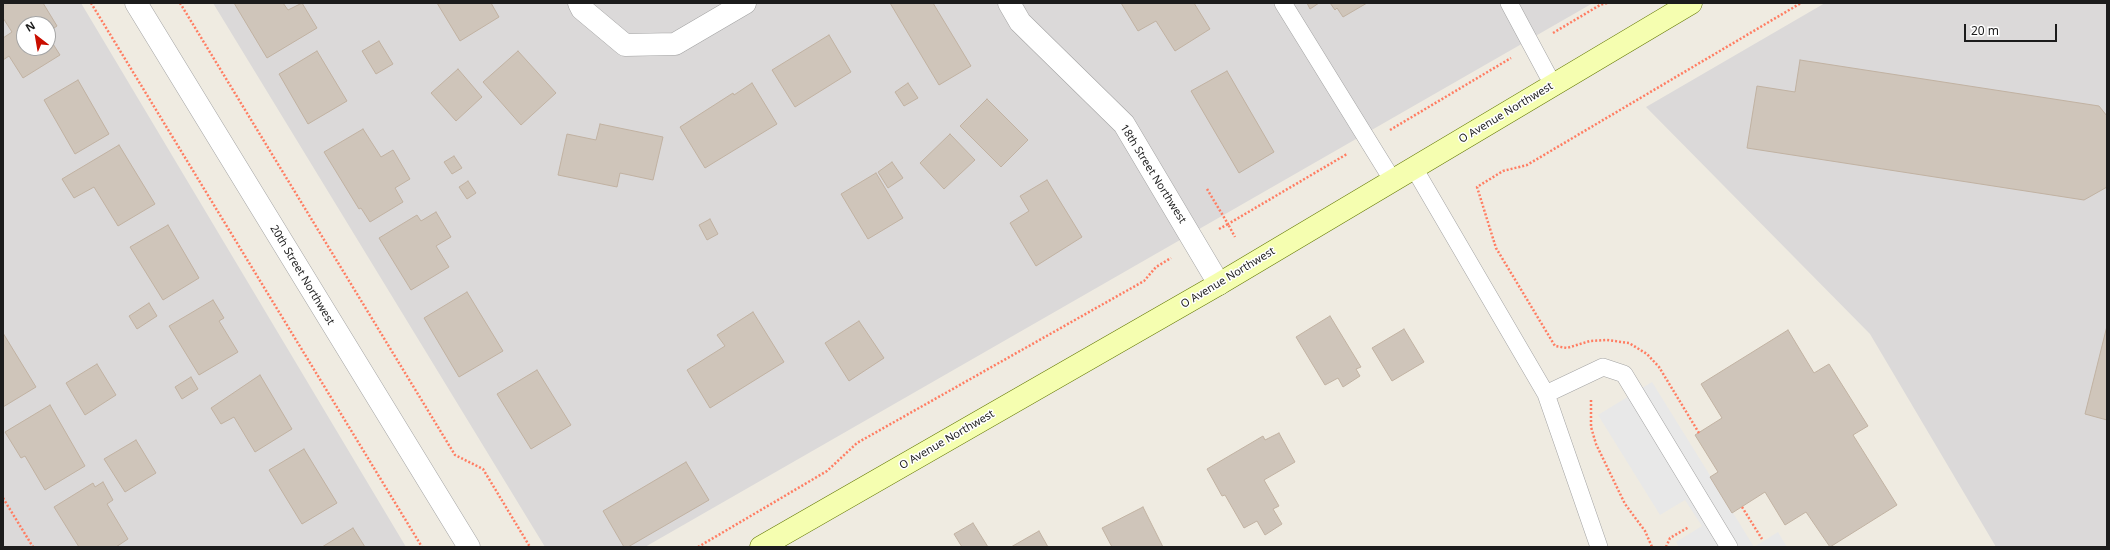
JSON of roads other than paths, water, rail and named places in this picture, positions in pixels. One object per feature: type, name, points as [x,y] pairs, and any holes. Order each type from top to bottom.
[{"type":"street","name":"20th Street Northwest","points":[[136,3],[469,547]]},
{"type":"street","points":[[579,3],[582,8],[625,45],[675,44],[745,3]]},
{"type":"street","name":"18th Street Northwest","points":[[1009,3],[1020,22],[1124,124],[1220,284]]},
{"type":"street","name":"O Avenue Northwest","points":[[761,547],[1220,284],[1691,3]]},
{"type":"lane","points":[[1284,3],[1393,181]]},
{"type":"lane","points":[[1509,3],[1553,85]]},
{"type":"lane","points":[[1414,168],[1546,394],[1599,547]]},
{"type":"lane","points":[[1546,394],[1603,367],[1624,374],[1729,547]]}]
